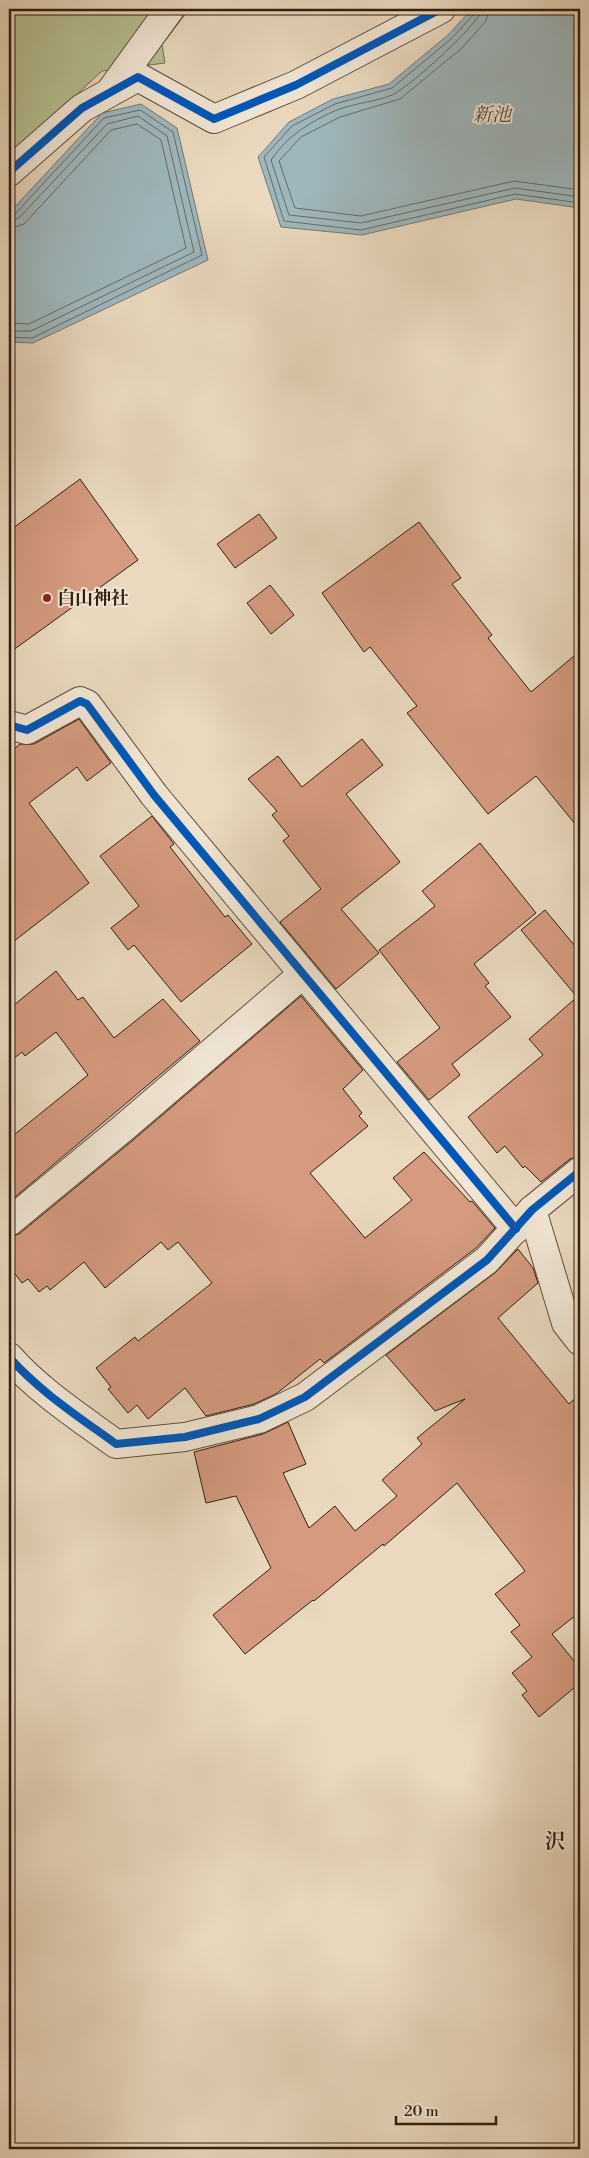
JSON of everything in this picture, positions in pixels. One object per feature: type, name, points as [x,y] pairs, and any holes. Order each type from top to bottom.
[{"type":"street","points":[[109,92],[170,9]]},
{"type":"street","points":[[9,172],[82,108],[138,77],[214,120],[296,85],[441,9]]},
{"type":"street","points":[[9,725],[27,730],[80,701],[87,704],[154,795],[303,974],[524,1219],[566,1323],[580,1341]]},
{"type":"street","points":[[9,1222],[122,1129],[303,974]]},
{"type":"street","points":[[9,1357],[56,1400],[116,1444],[185,1437],[250,1421],[305,1397],[487,1260],[524,1219],[580,1171]]},
{"type":"green space","points":[[9,9],[189,9],[162,45],[165,63],[102,71],[9,157]]},
{"type":"water","name":"新池","points":[[472,9],[580,9],[580,208],[516,199],[362,235],[281,227],[258,157],[289,122],[333,99],[389,84],[448,35]]},
{"type":"water","points":[[141,104],[177,128],[208,260],[33,343],[9,342],[9,213],[102,113]]},
{"type":"building","name":"白山神社","points":[[80,479],[138,560],[9,653],[9,531]]},
{"type":"building","points":[[259,514],[277,538],[235,568],[217,544]]},
{"type":"building","points":[[419,522],[461,578],[452,584],[492,635],[488,638],[531,692],[580,651],[580,830],[536,776],[488,814],[407,713],[417,706],[370,647],[364,652],[322,593]]},
{"type":"building","points":[[270,585],[294,615],[271,634],[247,603]]},
{"type":"building","points":[[79,719],[111,763],[87,781],[77,767],[29,803],[89,883],[9,945],[9,753],[20,744],[34,744]]},
{"type":"building","points":[[362,739],[383,765],[346,794],[400,862],[341,909],[379,953],[336,989],[280,922],[321,889],[283,841],[289,836],[272,815],[277,811],[248,779],[278,756],[302,787]]},
{"type":"building","points":[[152,816],[174,844],[170,847],[225,917],[228,915],[252,944],[181,1002],[134,945],[128,950],[111,928],[139,906],[100,856]]},
{"type":"building","points":[[480,843],[536,913],[474,964],[489,983],[485,986],[511,1017],[452,1064],[460,1075],[429,1100],[397,1062],[440,1028],[379,950],[435,906],[422,891]]},
{"type":"building","points":[[545,910],[580,952],[580,1156],[570,1159],[541,1182],[525,1166],[523,1168],[505,1146],[497,1153],[468,1117],[543,1055],[529,1039],[577,997],[521,930]]},
{"type":"building","points":[[56,971],[78,1000],[83,997],[114,1038],[163,999],[200,1041],[9,1202],[9,1139],[88,1075],[56,1032],[25,1056],[22,1052],[9,1062],[9,1009]]},
{"type":"building","points":[[301,996],[363,1070],[343,1089],[362,1113],[359,1116],[368,1126],[310,1173],[365,1238],[412,1200],[393,1178],[424,1152],[470,1202],[472,1201],[495,1228],[476,1248],[324,1363],[320,1359],[276,1394],[254,1404],[206,1416],[185,1388],[148,1419],[137,1405],[128,1413],[108,1389],[111,1387],[96,1368],[135,1337],[138,1341],[212,1283],[178,1242],[168,1250],[161,1242],[105,1288],[84,1262],[50,1290],[47,1286],[39,1292],[28,1279],[22,1283],[9,1266],[9,1237],[19,1234],[132,1141]]},
{"type":"building","points":[[518,1249],[533,1268],[538,1283],[498,1318],[569,1404],[580,1394],[580,1612],[552,1634],[580,1668],[580,1683],[539,1717],[522,1695],[527,1691],[512,1673],[532,1657],[511,1632],[520,1625],[495,1594],[525,1571],[457,1483],[384,1546],[383,1544],[314,1601],[245,1654],[213,1615],[271,1568],[236,1496],[206,1503],[194,1452],[263,1434],[288,1422],[306,1464],[283,1473],[309,1528],[335,1506],[355,1531],[397,1496],[382,1480],[422,1444],[417,1438],[465,1399],[435,1411],[386,1355],[496,1272]]},
{"type":"cycle path","points":[[9,172],[82,108],[138,77],[214,119],[296,85],[441,9]]},
{"type":"cycle path","points":[[9,725],[27,730],[80,701],[87,704],[154,795],[516,1229]]},
{"type":"cycle path","points":[[9,1357],[46,1392],[116,1444],[185,1437],[259,1419],[305,1397],[487,1260],[532,1210],[580,1171]]},
{"type":"place","name":"白山神社","points":[[47,598]]},
{"type":"district","name":"沢","points":[[555,1841]]}]
